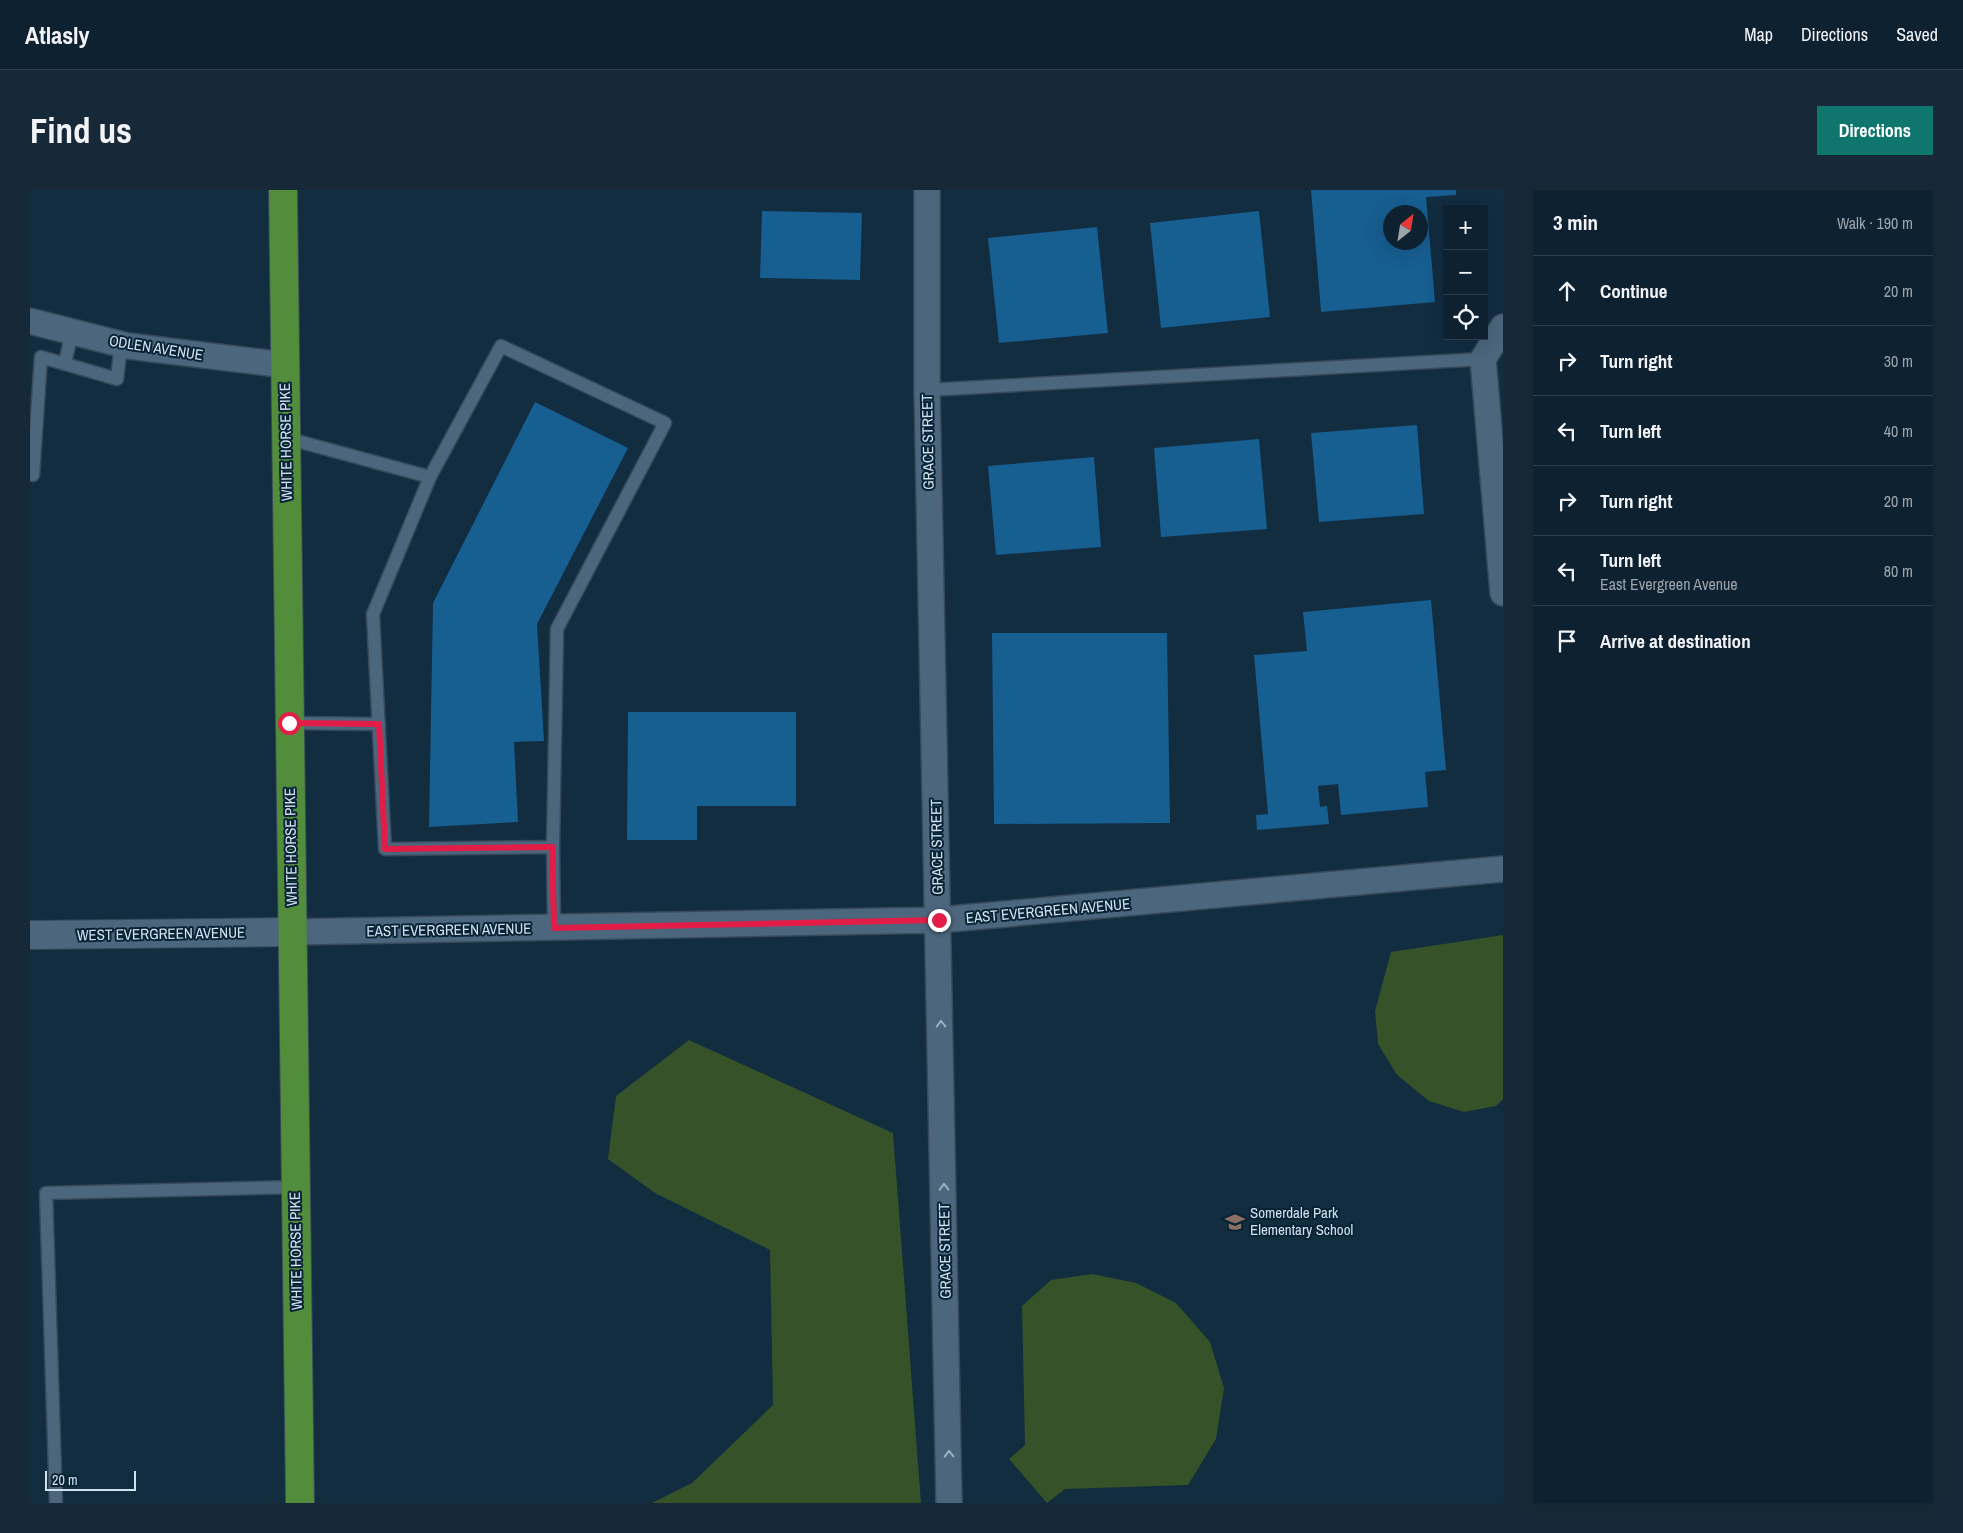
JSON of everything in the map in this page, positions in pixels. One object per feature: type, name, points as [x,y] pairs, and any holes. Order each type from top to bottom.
[{"type":"highway","name":"WHITE HORSE PIKE","points":[[282,190],[300,1503]]},
{"type":"street","name":"GRACE STREET","points":[[927,190],[927,390],[939,920],[949,1503]]},
{"type":"street","name":"ODLEN AVENUE","points":[[30,320],[121,344],[285,365]]},
{"type":"street","points":[[1503,328],[1483,359],[1503,593]]},
{"type":"street","name":"EAST EVERGREEN AVENUE","points":[[292,932],[939,920],[1503,869]]},
{"type":"street","name":"WEST EVERGREEN AVENUE","points":[[30,935],[292,932]]},
{"type":"lane","points":[[65,363],[72,332]]},
{"type":"lane","points":[[30,474],[33,475],[40,357],[117,378],[121,344]]},
{"type":"lane","points":[[552,847],[385,849],[373,614],[430,477],[501,346],[665,423],[557,629],[552,847],[554,928]]},
{"type":"lane","points":[[927,390],[1483,359]]},
{"type":"lane","points":[[286,438],[430,477]]},
{"type":"lane","points":[[289,723],[379,724]]},
{"type":"lane","points":[[56,1503],[46,1193],[295,1187]]},
{"type":"green space","points":[[1503,935],[1503,1099],[1496,1106],[1464,1112],[1429,1101],[1397,1075],[1378,1044],[1375,1011],[1391,952]]},
{"type":"green space","points":[[689,1040],[893,1133],[921,1503],[652,1503],[692,1483],[773,1405],[770,1250],[655,1193],[608,1159],[616,1096]]},
{"type":"green space","points":[[1092,1274],[1136,1283],[1176,1303],[1210,1342],[1224,1388],[1216,1439],[1188,1485],[1065,1489],[1047,1503],[1009,1459],[1025,1445],[1022,1306],[1051,1280]]},
{"type":"building","points":[[1311,190],[1456,190],[1456,195],[1426,197],[1427,205],[1383,205],[1383,250],[1428,250],[1428,220],[1435,302],[1321,312]]},
{"type":"building","points":[[762,211],[862,213],[860,280],[760,278]]},
{"type":"building","points":[[1259,211],[1270,317],[1161,328],[1150,223]]},
{"type":"building","points":[[1097,227],[1108,333],[999,343],[988,238]]},
{"type":"building","points":[[535,402],[628,448],[537,624],[544,741],[514,742],[518,822],[429,827],[433,603]]},
{"type":"building","points":[[1417,425],[1424,514],[1319,522],[1311,433]]},
{"type":"building","points":[[1259,439],[1267,529],[1161,537],[1154,448]]},
{"type":"building","points":[[1094,457],[1101,547],[996,555],[988,466]]},
{"type":"building","points":[[1431,600],[1446,770],[1425,772],[1428,807],[1341,815],[1338,784],[1318,786],[1320,807],[1327,806],[1329,824],[1257,830],[1256,815],[1268,814],[1254,655],[1307,651],[1303,612]]},
{"type":"building","points":[[992,633],[1167,633],[1170,823],[994,824]]},
{"type":"building","points":[[628,712],[796,712],[796,806],[697,806],[697,840],[627,840]]},
{"type":"place","name":"Somerdale Park Elementary School","points":[[1235,1222]]},
{"type":"route","points":[[289,723],[379,724],[385,849],[552,847],[554,928],[939,920]]}]
